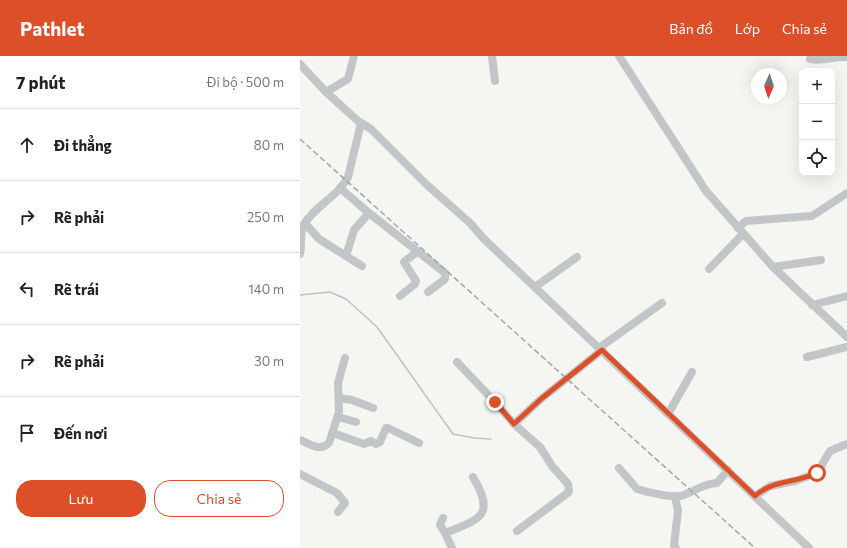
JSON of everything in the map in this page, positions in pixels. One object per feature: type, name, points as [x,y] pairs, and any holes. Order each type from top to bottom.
[{"type":"street","points":[[326,92],[348,79],[354,56]]},
{"type":"street","points":[[492,56],[495,81]]},
{"type":"street","points":[[618,56],[699,182],[740,231],[773,267],[847,337]]},
{"type":"street","points":[[810,59],[824,61],[837,57],[847,57]]},
{"type":"street","points":[[300,64],[326,92],[361,123],[369,128],[426,184],[470,223],[535,287],[809,548]]},
{"type":"street","points":[[300,254],[302,229],[305,223],[340,188],[348,177],[361,123]]},
{"type":"street","points":[[340,188],[368,213],[403,242],[418,251],[446,276],[445,279],[428,292]]},
{"type":"street","points":[[709,269],[740,231],[746,221],[814,215],[847,193]]},
{"type":"street","points":[[346,256],[354,230],[368,213]]},
{"type":"street","points":[[305,223],[314,235],[362,266]]},
{"type":"street","points":[[400,296],[416,283],[404,262],[418,251]]},
{"type":"street","points":[[535,287],[577,257]]},
{"type":"street","points":[[773,267],[821,260]]},
{"type":"street","points":[[812,305],[847,296]]},
{"type":"street","points":[[514,424],[541,399],[601,349],[662,303]]},
{"type":"street","points":[[807,357],[847,347]]},
{"type":"street","points":[[300,440],[316,447],[325,447],[333,433],[338,417],[338,383],[345,358]]},
{"type":"street","points":[[457,362],[514,424],[540,447],[552,466],[568,484],[569,488],[565,496],[517,531]]},
{"type":"street","points":[[668,414],[692,372]]},
{"type":"street","points":[[338,398],[352,400],[373,408]]},
{"type":"street","points":[[338,417],[356,422]]},
{"type":"street","points":[[333,433],[364,444],[371,442],[376,444],[380,442],[386,428],[388,428],[419,443]]},
{"type":"street","points":[[755,496],[770,486],[795,481],[817,473],[830,451],[847,444]]},
{"type":"street","points":[[619,468],[637,490],[675,496],[682,496],[709,483],[717,482],[728,470]]},
{"type":"street","points":[[300,474],[339,494],[345,503],[338,512]]},
{"type":"street","points":[[445,533],[470,522],[481,515],[484,511],[485,502],[473,477]]},
{"type":"street","points":[[675,496],[678,511],[674,544],[676,548]]},
{"type":"street","points":[[443,518],[440,525],[452,548]]},
{"type":"waterway","points":[[300,295],[330,292],[346,299],[377,327],[453,434],[474,438],[491,439]]},
{"type":"railway","points":[[300,139],[755,548]]},
{"type":"route","points":[[495,402],[514,424],[567,377],[602,350],[755,496],[770,486],[795,481],[817,473]]}]
